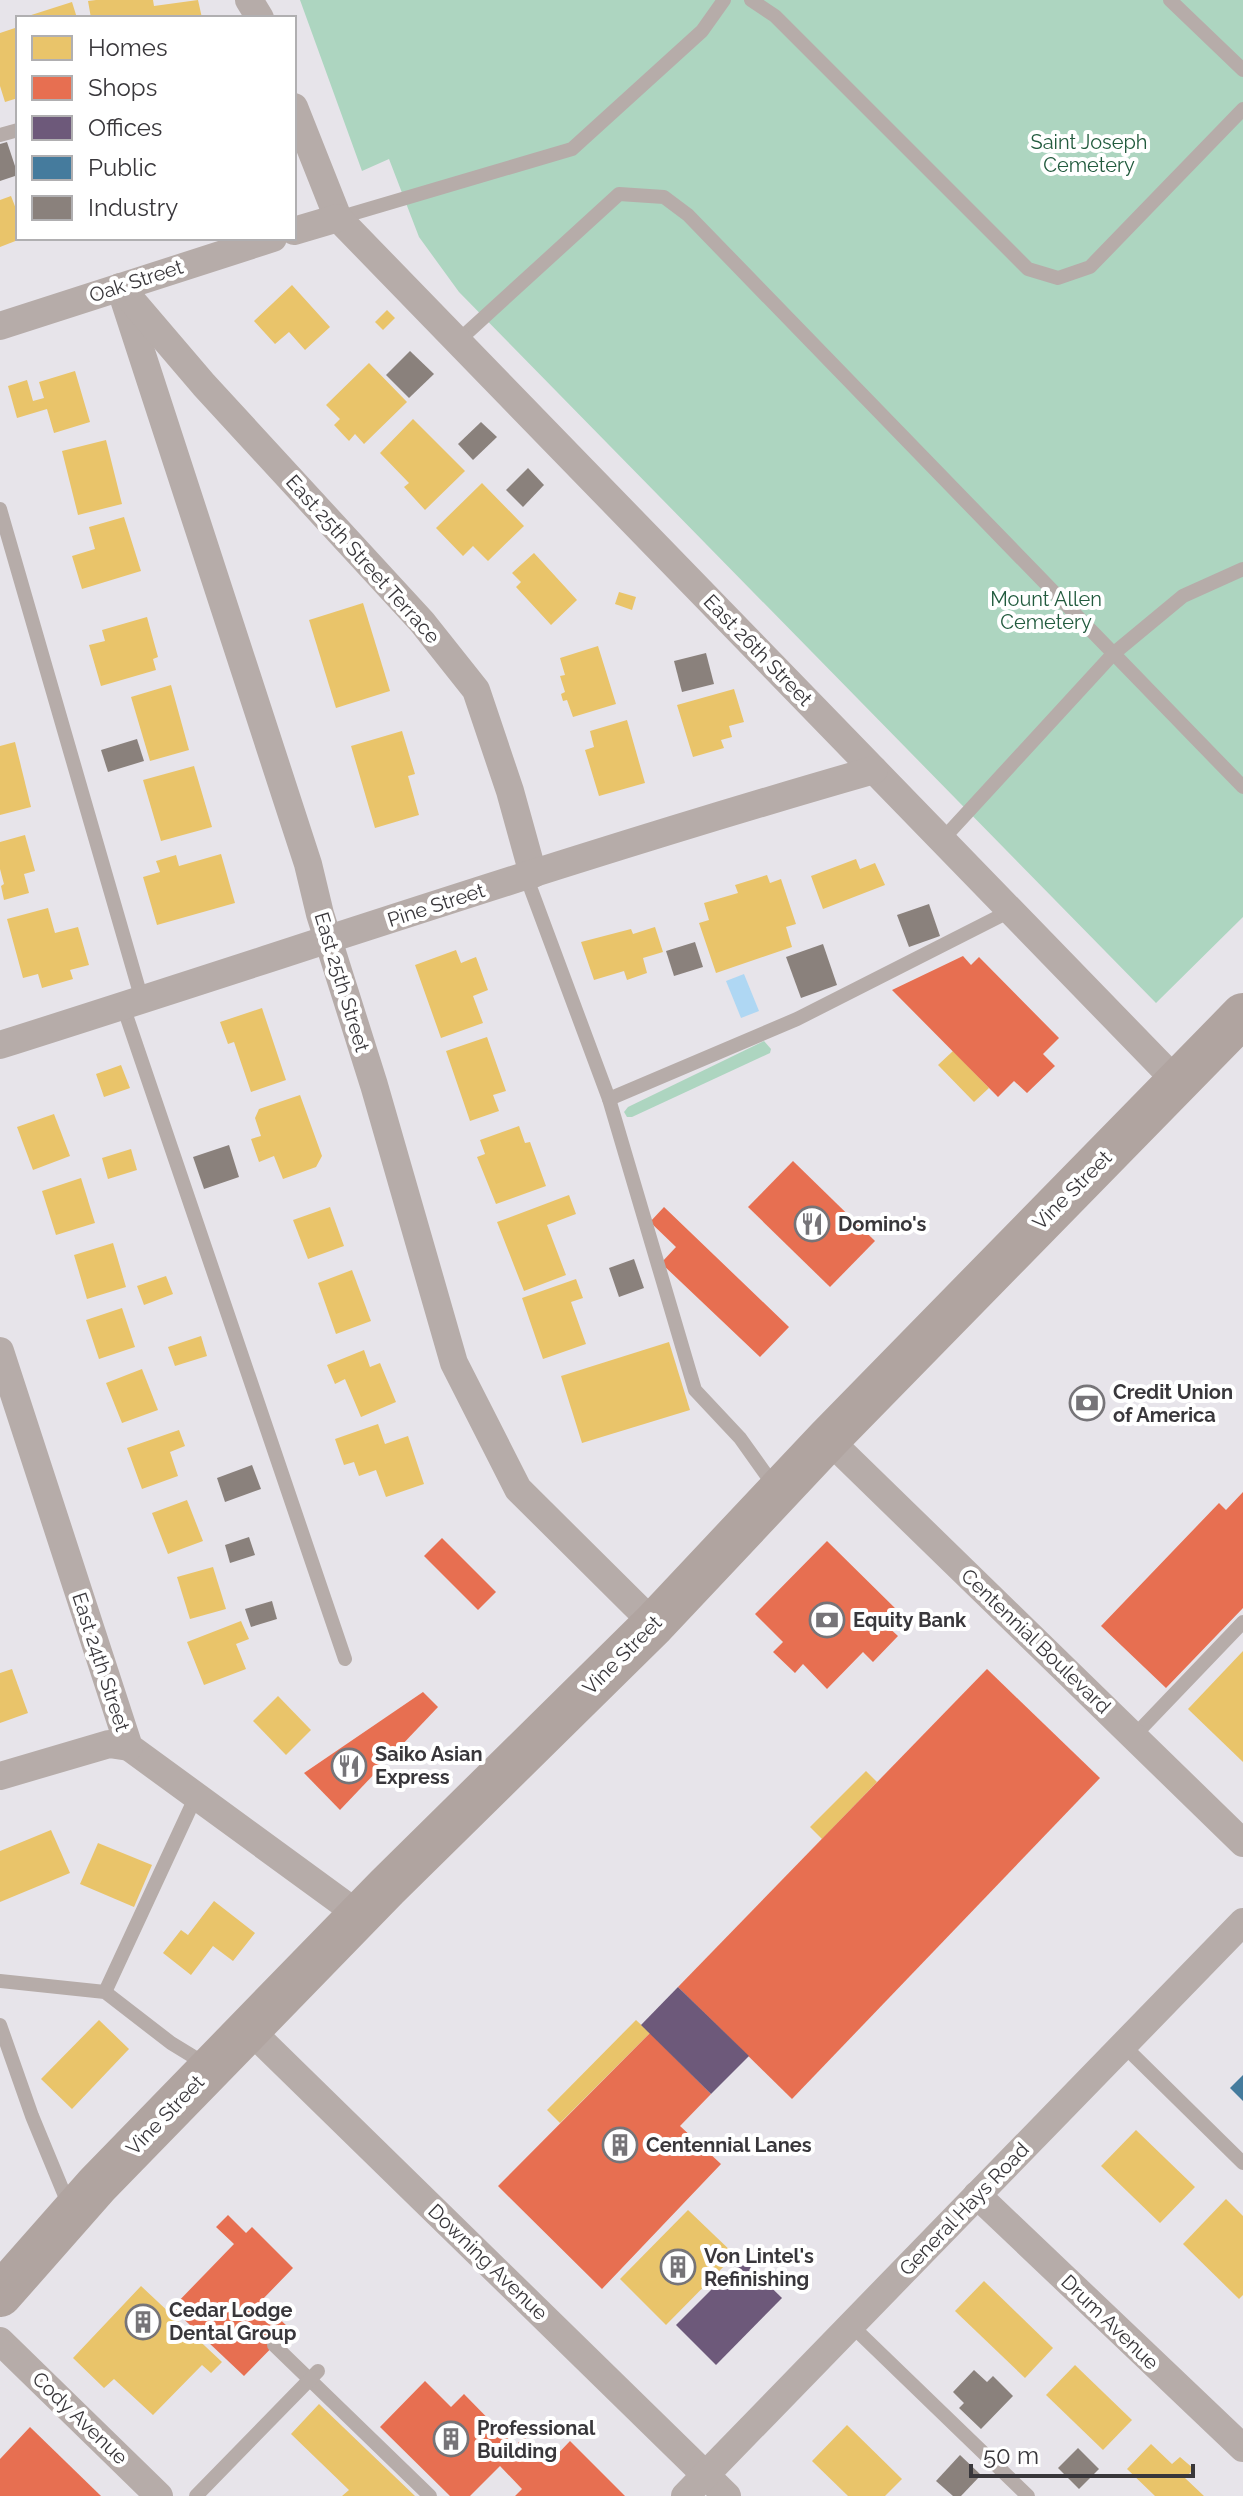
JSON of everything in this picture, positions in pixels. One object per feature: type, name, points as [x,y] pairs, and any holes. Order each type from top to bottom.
[{"type":"main road","name":"Vine Street","points":[[0,2295],[72,2212],[359,1915],[654,1624],[828,1439],[1243,1015]]},
{"type":"street","points":[[296,112],[338,218],[296,230]]},
{"type":"street","name":"East 26th Street","points":[[338,218],[1178,1083]]},
{"type":"street","name":"Oak Street","points":[[0,326],[267,240]]},
{"type":"street","name":"East 25th Street Terrace","points":[[120,287],[204,385],[422,622],[476,690],[510,791],[529,875]]},
{"type":"street","name":"East 25th Street","points":[[120,287],[308,864],[454,1363],[518,1489],[654,1624]]},
{"type":"street","name":"Pine Street","points":[[0,1045],[760,802],[874,770]]},
{"type":"street","name":"East 24th Street","points":[[0,1351],[129,1747],[359,1915]]},
{"type":"street","name":"Centennial Boulevard","points":[[828,1439],[1243,1843]]},
{"type":"street","points":[[0,1776],[109,1744],[129,1747]]},
{"type":"street","name":"General Hays Road","points":[[685,2496],[1243,1922]]},
{"type":"street","name":"Downing Avenue","points":[[249,2029],[727,2496]]},
{"type":"street","name":"Drum Avenue","points":[[977,2195],[1243,2448]]},
{"type":"street","name":"Cody Avenue","points":[[0,2341],[159,2496]]},
{"type":"lane","points":[[338,218],[572,149],[702,31],[724,0]]},
{"type":"lane","points":[[751,0],[775,16],[1028,269],[1058,278],[1090,267],[1243,109]]},
{"type":"lane","points":[[1170,0],[1243,70]]},
{"type":"lane","points":[[458,341],[619,194],[664,197],[688,215],[1243,787]]},
{"type":"lane","points":[[0,509],[132,1003],[345,1659]]},
{"type":"lane","points":[[942,840],[1113,654],[1183,596],[1243,569]]},
{"type":"lane","points":[[529,875],[609,1099],[695,1390],[740,1438],[778,1492]]},
{"type":"lane","points":[[609,1099],[797,1019],[1010,911]]},
{"type":"lane","points":[[1133,1737],[1243,1622]]},
{"type":"lane","points":[[105,1992],[196,1796]]},
{"type":"lane","points":[[0,1981],[105,1992],[171,2043],[211,2068]]},
{"type":"lane","points":[[0,2025],[32,2116],[72,2212]]},
{"type":"lane","points":[[1123,2045],[1243,2163]]},
{"type":"lane","points":[[851,2325],[1028,2496]]},
{"type":"lane","points":[[274,2345],[314,2375],[430,2496]]},
{"type":"lane","points":[[196,2496],[314,2375]]},
{"type":"green space","name":"Mount Allen Cemetery","points":[[300,0],[1243,0],[1243,917],[1156,1003],[459,292],[419,237],[389,159],[362,171]]},
{"type":"green space","points":[[764,1041],[771,1049],[770,1053],[632,1117],[627,1117],[624,1112],[628,1107]]},
{"type":"water","points":[[744,974],[759,1011],[741,1018],[726,981]]},
{"type":"building: Homes","points":[[153,0],[154,6],[198,0],[202,16],[91,16],[88,1]]},
{"type":"building: Homes","points":[[72,2],[76,16],[28,16]]},
{"type":"building: Homes","points":[[16,28],[16,99],[5,102],[0,86],[0,33]]},
{"type":"building: Homes","points":[[11,196],[16,209],[18,240],[0,247],[0,200]]},
{"type":"building: Homes","points":[[292,285],[330,327],[305,350],[289,332],[275,344],[254,321]]},
{"type":"building: Homes","points":[[387,310],[395,318],[383,330],[375,322]]},
{"type":"building: Homes","points":[[369,363],[407,402],[364,444],[355,434],[349,441],[334,425],[340,419],[326,405]]},
{"type":"building: Homes","points":[[75,371],[90,422],[54,433],[47,409],[17,418],[8,386],[27,380],[33,401],[44,398],[39,382]]},
{"type":"building: Homes","points":[[413,419],[465,471],[425,510],[404,487],[409,483],[380,453]]},
{"type":"building: Homes","points":[[106,440],[122,504],[78,515],[62,451]]},
{"type":"building: Homes","points":[[482,483],[524,526],[488,561],[473,546],[463,556],[436,528]]},
{"type":"building: Homes","points":[[124,517],[141,571],[82,589],[72,556],[95,549],[89,527]]},
{"type":"building: Homes","points":[[534,553],[577,600],[551,625],[516,587],[521,582],[512,573]]},
{"type":"building: Homes","points":[[619,592],[636,597],[632,610],[615,604]]},
{"type":"building: Homes","points":[[363,603],[390,691],[336,708],[309,620]]},
{"type":"building: Homes","points":[[147,617],[158,657],[153,659],[156,670],[101,686],[89,645],[105,641],[102,630]]},
{"type":"building: Homes","points":[[598,646],[616,704],[573,717],[567,700],[563,701],[561,694],[565,692],[560,676],[565,675],[560,658]]},
{"type":"building: Homes","points":[[171,685],[189,750],[150,761],[131,697]]},
{"type":"building: Homes","points":[[734,689],[744,722],[729,726],[732,737],[721,740],[724,748],[693,757],[677,705]]},
{"type":"building: Homes","points":[[627,720],[645,783],[599,796],[585,750],[594,747],[590,731]]},
{"type":"building: Homes","points":[[402,731],[415,774],[408,776],[419,815],[375,828],[351,746]]},
{"type":"building: Homes","points":[[15,742],[31,807],[0,815],[0,746]]},
{"type":"building: Homes","points":[[194,766],[212,827],[161,841],[143,780]]},
{"type":"building: Homes","points":[[25,835],[35,871],[24,874],[29,893],[4,900],[0,842]]},
{"type":"building: Homes","points":[[221,854],[235,903],[157,925],[143,877],[160,872],[156,861],[176,855],[179,866]]},
{"type":"building: Homes","points":[[856,859],[860,869],[875,863],[885,885],[823,909],[811,876]]},
{"type":"building: Homes","points":[[767,875],[770,883],[781,879],[796,924],[786,927],[792,947],[716,973],[699,923],[709,920],[704,903],[738,893],[735,885]]},
{"type":"building: Homes","points":[[48,908],[55,933],[78,927],[89,965],[70,970],[73,979],[42,988],[38,974],[23,978],[7,919]]},
{"type":"building: Homes","points":[[655,927],[663,952],[643,958],[647,973],[627,980],[624,971],[594,980],[581,942],[631,929],[633,934]]},
{"type":"building: Homes","points":[[456,950],[461,963],[476,957],[488,990],[473,996],[483,1023],[441,1038],[415,965]]},
{"type":"building: Homes","points":[[262,1008],[286,1080],[251,1092],[234,1042],[228,1044],[220,1022]]},
{"type":"building: Homes","points":[[487,1037],[506,1091],[493,1095],[499,1111],[470,1121],[446,1051]]},
{"type":"building: Homes","points":[[953,1051],[989,1088],[974,1102],[938,1065]]},
{"type":"building: Homes","points":[[121,1065],[130,1088],[104,1097],[96,1074]]},
{"type":"building: Homes","points":[[300,1095],[322,1156],[316,1167],[283,1179],[274,1156],[259,1162],[251,1139],[261,1136],[255,1118],[259,1109]]},
{"type":"building: Homes","points":[[54,1114],[70,1156],[33,1170],[17,1127]]},
{"type":"building: Homes","points":[[519,1126],[525,1143],[530,1142],[546,1186],[496,1204],[477,1157],[485,1154],[480,1140]]},
{"type":"building: Homes","points":[[131,1149],[137,1170],[108,1179],[102,1158]]},
{"type":"building: Homes","points":[[81,1178],[95,1223],[56,1235],[42,1191]]},
{"type":"building: Homes","points":[[569,1195],[576,1214],[547,1225],[566,1275],[524,1291],[497,1222]]},
{"type":"building: Homes","points":[[330,1207],[344,1246],[308,1259],[293,1220]]},
{"type":"building: Homes","points":[[113,1243],[126,1287],[87,1299],[74,1255]]},
{"type":"building: Homes","points":[[352,1270],[371,1321],[336,1334],[318,1283]]},
{"type":"building: Homes","points":[[166,1276],[173,1294],[144,1305],[137,1286]]},
{"type":"building: Homes","points":[[576,1279],[583,1298],[571,1302],[586,1344],[543,1359],[522,1298]]},
{"type":"building: Homes","points":[[122,1308],[135,1347],[99,1359],[86,1320]]},
{"type":"building: Homes","points":[[201,1336],[207,1356],[175,1366],[168,1347]]},
{"type":"building: Homes","points":[[669,1342],[690,1410],[582,1443],[561,1376]]},
{"type":"building: Homes","points":[[364,1350],[370,1367],[380,1363],[396,1402],[361,1417],[345,1379],[335,1384],[327,1365]]},
{"type":"building: Homes","points":[[142,1369],[158,1410],[122,1423],[106,1383]]},
{"type":"building: Homes","points":[[378,1424],[385,1444],[408,1436],[424,1484],[386,1497],[376,1470],[359,1476],[354,1462],[344,1465],[335,1439]]},
{"type":"building: Homes","points":[[179,1430],[185,1446],[170,1452],[178,1476],[142,1489],[127,1448]]},
{"type":"building: Homes","points":[[187,1500],[203,1541],[168,1554],[152,1513]]},
{"type":"building: Homes","points":[[213,1567],[226,1609],[190,1619],[177,1577]]},
{"type":"building: Homes","points":[[241,1621],[249,1639],[236,1644],[246,1669],[204,1685],[187,1642]]},
{"type":"building: Homes","points":[[1243,1651],[1243,1762],[1188,1709]]},
{"type":"building: Homes","points":[[12,1669],[28,1713],[0,1723],[0,1673]]},
{"type":"building: Homes","points":[[278,1696],[311,1730],[286,1755],[253,1721]]},
{"type":"building: Homes","points":[[866,1771],[877,1782],[822,1839],[810,1827]]},
{"type":"building: Homes","points":[[51,1830],[70,1873],[0,1902],[0,1851]]},
{"type":"building: Homes","points":[[98,1843],[152,1865],[134,1907],[80,1884]]},
{"type":"building: Homes","points":[[214,1901],[255,1933],[233,1961],[213,1946],[191,1975],[163,1953],[181,1930],[188,1935]]},
{"type":"building: Homes","points":[[99,2020],[129,2049],[72,2109],[41,2079]]},
{"type":"building: Homes","points":[[636,2020],[650,2033],[560,2123],[547,2110]]},
{"type":"building: Homes","points":[[1136,2130],[1195,2187],[1160,2223],[1101,2166]]},
{"type":"building: Homes","points":[[1226,2199],[1243,2216],[1243,2295],[1239,2299],[1183,2244]]},
{"type":"building: Homes","name":"Von Lintel's Refinishing","points":[[688,2210],[735,2255],[666,2325],[620,2279]]},
{"type":"building: Homes","points":[[984,2281],[1053,2348],[1025,2378],[955,2311]]},
{"type":"building: Homes","name":"Cedar Lodge Dental Group","points":[[141,2286],[222,2362],[211,2373],[202,2365],[153,2415],[114,2379],[104,2388],[73,2358]]},
{"type":"building: Homes","points":[[1075,2365],[1132,2420],[1103,2450],[1046,2395]]},
{"type":"building: Homes","points":[[319,2404],[415,2496],[342,2496],[349,2490],[291,2434]]},
{"type":"building: Homes","points":[[847,2425],[902,2479],[885,2496],[848,2496],[812,2461]]},
{"type":"building: Homes","points":[[1151,2444],[1172,2464],[1180,2457],[1194,2469],[1185,2478],[1204,2496],[1155,2496],[1127,2469]]},
{"type":"building: Shops","points":[[963,956],[971,965],[979,957],[1059,1038],[1043,1054],[1055,1066],[1027,1093],[1014,1081],[998,1097],[892,990]]},
{"type":"building: Shops","name":"Domino's","points":[[793,1161],[875,1241],[830,1287],[748,1207]]},
{"type":"building: Shops","points":[[664,1207],[789,1327],[760,1357],[661,1263],[676,1247],[650,1222]]},
{"type":"building: Shops","points":[[1243,1492],[1243,1608],[1166,1688],[1101,1626],[1219,1503],[1226,1510]]},
{"type":"building: Shops","points":[[442,1538],[496,1592],[478,1610],[424,1556]]},
{"type":"building: Shops","name":"Equity Bank","points":[[827,1541],[900,1613],[887,1626],[898,1636],[873,1662],[863,1652],[827,1689],[803,1664],[795,1673],[773,1652],[783,1642],[755,1614]]},
{"type":"building: Shops","points":[[987,1669],[1100,1778],[792,2099],[678,1987]]},
{"type":"building: Shops","name":"Saiko Asian Express","points":[[423,1692],[438,1707],[340,1810],[304,1773]]},
{"type":"building: Shops","name":"Centennial Lanes","points":[[650,2033],[711,2094],[680,2126],[721,2164],[602,2289],[498,2186]]},
{"type":"building: Shops","points":[[228,2215],[246,2233],[252,2227],[293,2268],[261,2301],[290,2329],[244,2376],[172,2308],[234,2244],[216,2227]]},
{"type":"building: Shops","name":"Professional Building","points":[[425,2381],[451,2407],[464,2394],[515,2446],[524,2437],[550,2462],[570,2441],[625,2496],[515,2496],[522,2489],[500,2466],[470,2496],[450,2496],[380,2427]]},
{"type":"building: Shops","points":[[30,2427],[101,2496],[0,2496],[0,2459]]},
{"type":"building: Offices","points":[[678,1987],[749,2056],[711,2094],[641,2025]]},
{"type":"building: Offices","points":[[742,2259],[782,2298],[716,2365],[676,2325]]},
{"type":"building: Public","points":[[1243,2075],[1243,2101],[1230,2088]]},
{"type":"building: Industry","points":[[7,142],[16,176],[0,181],[0,144]]},
{"type":"building: Industry","points":[[410,351],[434,374],[409,398],[386,375]]},
{"type":"building: Industry","points":[[481,422],[497,437],[473,460],[458,444]]},
{"type":"building: Industry","points":[[528,468],[544,485],[523,507],[506,490]]},
{"type":"building: Industry","points":[[706,653],[714,684],[682,692],[674,661]]},
{"type":"building: Industry","points":[[137,739],[144,761],[108,772],[101,750]]},
{"type":"building: Industry","points":[[929,904],[940,936],[909,947],[897,915]]},
{"type":"building: Industry","points":[[695,942],[703,967],[674,976],[666,951]]},
{"type":"building: Industry","points":[[823,944],[837,985],[801,998],[786,957]]},
{"type":"building: Industry","points":[[229,1145],[239,1177],[204,1189],[193,1157]]},
{"type":"building: Industry","points":[[634,1259],[644,1288],[619,1297],[609,1268]]},
{"type":"building: Industry","points":[[252,1465],[261,1489],[225,1502],[217,1478]]},
{"type":"building: Industry","points":[[249,1537],[255,1555],[230,1563],[225,1545]]},
{"type":"building: Industry","points":[[272,1601],[277,1619],[251,1627],[245,1609]]},
{"type":"building: Industry","points":[[974,2370],[987,2382],[993,2376],[1013,2396],[981,2429],[959,2408],[964,2403],[953,2392]]},
{"type":"building: Industry","points":[[1078,2448],[1099,2469],[1079,2489],[1058,2468]]},
{"type":"building: Industry","points":[[960,2455],[981,2475],[961,2496],[953,2496],[936,2481]]},
{"type":"place","name":"Domino's","points":[[812,1224]]},
{"type":"place","name":"Credit Union of America","points":[[1087,1403]]},
{"type":"place","name":"Equity Bank","points":[[827,1620]]},
{"type":"place","name":"Saiko Asian Express","points":[[349,1766]]},
{"type":"place","name":"Centennial Lanes","points":[[620,2145]]},
{"type":"place","name":"Von Lintel's Refinishing","points":[[678,2267]]},
{"type":"place","name":"Cedar Lodge Dental Group","points":[[143,2322]]},
{"type":"place","name":"Professional Building","points":[[451,2439]]},
{"type":"park label","name":"Saint Joseph Cemetery","points":[[1089,154]]}]
